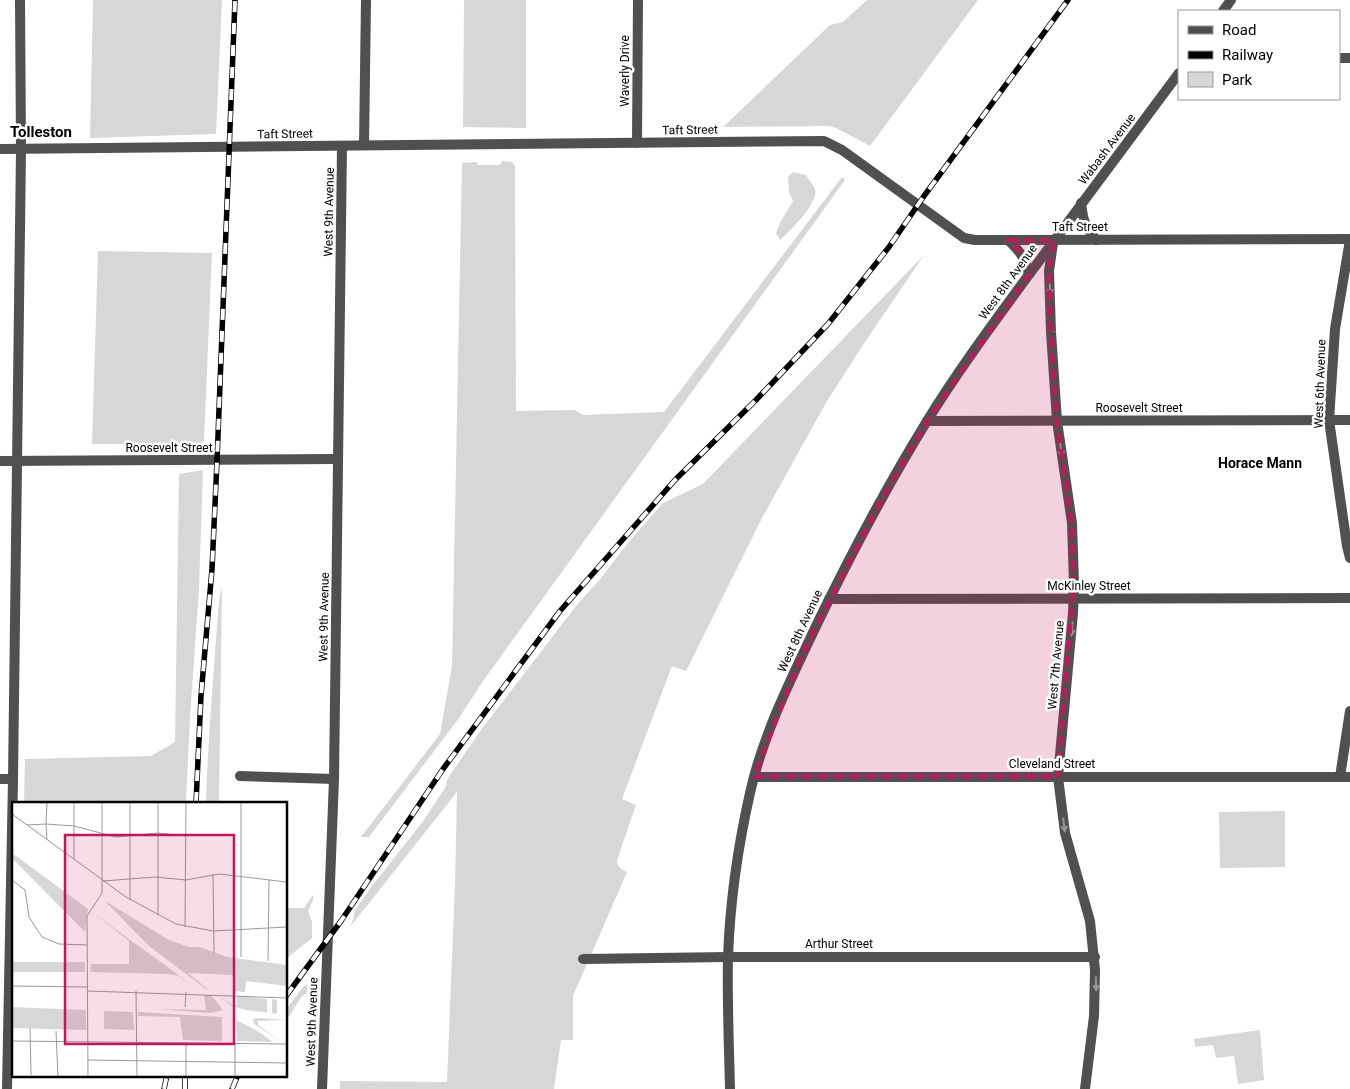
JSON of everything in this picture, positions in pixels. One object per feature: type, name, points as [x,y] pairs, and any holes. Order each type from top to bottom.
[{"type":"street","points":[[13,802],[21,149],[20,0]]},
{"type":"street","points":[[364,145],[366,0]]},
{"type":"street","name":"Waverly Drive","points":[[637,143],[638,0]]},
{"type":"street","name":"Wabash Avenue","points":[[1054,240],[1178,74]]},
{"type":"street","name":"Taft Street","points":[[0,149],[824,141],[842,150],[964,238],[975,240],[1350,239]]},
{"type":"street","name":"West 9th Avenue","points":[[322,1089],[334,780],[342,146]]},
{"type":"street","points":[[1082,203],[1083,219],[1086,228],[1096,240]]},
{"type":"street","name":"West 6th Avenue","points":[[1350,239],[1335,329],[1329,420],[1350,558]]},
{"type":"street","points":[[1008,240],[1019,251],[1029,274]]},
{"type":"street","name":"West 8th Avenue","points":[[730,1089],[728,957],[735,869],[754,776],[776,715],[829,599],[879,504],[927,421],[991,327],[1054,240]]},
{"type":"street","name":"West 7th Avenue","points":[[1054,240],[1049,271],[1057,421],[1072,523],[1074,598],[1058,777],[1065,833],[1090,921],[1095,957],[1096,993],[1085,1089]]},
{"type":"street","name":"Roosevelt Street","points":[[927,421],[1350,420]]},
{"type":"street","name":"Roosevelt Street","points":[[0,461],[338,459]]},
{"type":"street","name":"McKinley Street","points":[[829,599],[1350,598]]},
{"type":"street","points":[[1345,777],[1350,711]]},
{"type":"street","points":[[240,776],[334,780]]},
{"type":"street","name":"Cleveland Street","points":[[754,776],[1345,777]]},
{"type":"street","points":[[0,779],[13,779]]},
{"type":"street","points":[[7,1089],[12,831]]},
{"type":"street","name":"Arthur Street","points":[[583,959],[1095,957]]},
{"type":"highlighted area","points":[[1008,240],[1054,240],[1049,271],[1051,332],[1057,421],[1072,523],[1074,583],[1058,777],[754,777],[801,656],[879,504],[927,421],[1029,274],[1019,251]]},
{"type":"green space","points":[[93,0],[222,0],[216,134],[90,138]]},
{"type":"green space","points":[[464,0],[526,0],[526,128],[463,127]]},
{"type":"green space","points":[[867,0],[978,0],[870,146],[829,126],[723,127],[830,25],[843,22]]},
{"type":"green space","points":[[502,161],[512,162],[515,166],[516,411],[575,410],[583,415],[664,412],[842,177],[845,180],[483,681],[459,718],[369,837],[361,837],[440,734],[452,666],[462,163],[477,162],[478,165],[500,165]]},
{"type":"green space","points":[[793,172],[806,175],[815,189],[815,195],[813,202],[803,216],[780,240],[776,233],[793,201],[789,192],[788,177]]},
{"type":"green space","points":[[98,251],[212,253],[204,441],[201,444],[92,444]]},
{"type":"green space","points":[[924,255],[827,401],[762,518],[686,671],[672,666],[622,799],[636,805],[617,860],[620,868],[627,872],[573,996],[573,1040],[561,1040],[554,1089],[340,1089],[340,1081],[447,1082],[457,792],[350,927],[355,910],[424,820],[445,788],[448,778],[481,730],[576,606],[663,503],[703,484]]},
{"type":"green space","points":[[203,470],[199,588],[186,802],[24,802],[25,759],[151,756],[175,742],[179,474]]},
{"type":"green space","points":[[222,587],[219,802],[206,802],[208,752],[219,601]]},
{"type":"green space","points":[[1285,811],[1285,867],[1220,868],[1219,812]]},
{"type":"green space","points":[[313,895],[308,911],[312,922],[312,938],[288,958],[288,908],[304,908]]},
{"type":"green space","points":[[307,984],[307,993],[302,996],[288,1018],[288,1007]]},
{"type":"green space","points":[[1260,1030],[1264,1080],[1238,1084],[1234,1056],[1216,1058],[1213,1045],[1195,1047],[1194,1039]]},
{"type":"railway","points":[[196,802],[201,696],[212,569],[235,0]]},
{"type":"railway","points":[[288,993],[341,921],[443,769],[560,611],[675,480],[756,400],[828,324],[889,247],[924,196],[1068,0]]},
{"type":"railway","points":[[164,1089],[167,1076]]},
{"type":"railway","points":[[185,1076],[185,1089]]},
{"type":"railway","points":[[232,1089],[238,1076]]},
{"type":"district","name":"Tolleston","points":[[41,132]]},
{"type":"district","name":"Horace Mann","points":[[1260,463]]}]
